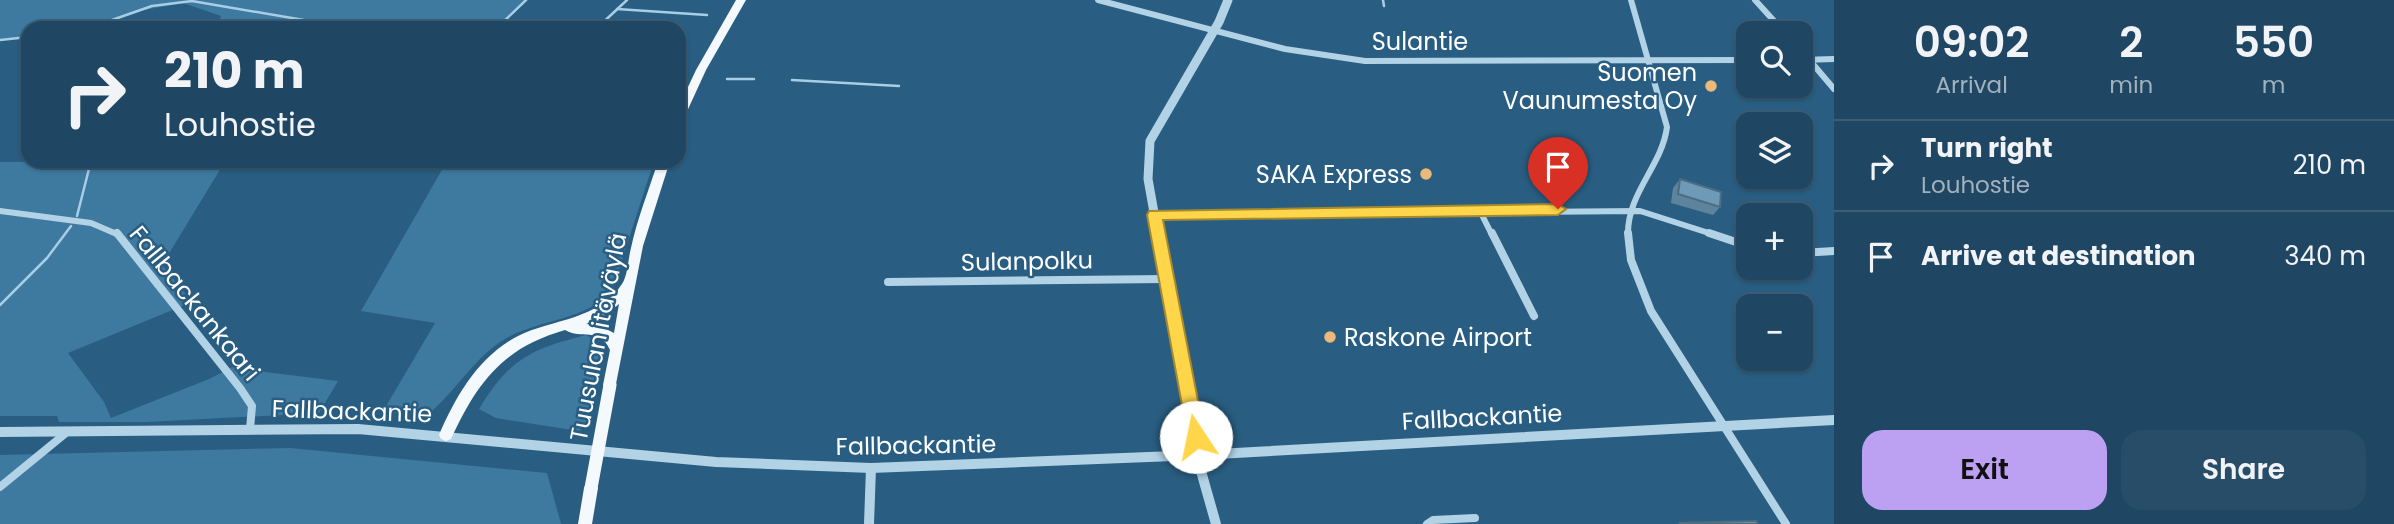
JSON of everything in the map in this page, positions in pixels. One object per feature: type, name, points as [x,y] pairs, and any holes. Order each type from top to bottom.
[{"type":"main road","points":[[686,103],[701,70],[741,0]]},
{"type":"main road","name":"Tuusulan itäväylä","points":[[585,524],[628,286],[662,168]]},
{"type":"main road","points":[[446,435],[467,391],[493,360],[528,338],[602,313],[628,286]]},
{"type":"main road","points":[[566,327],[603,332],[614,340],[617,349]]},
{"type":"street","name":"Sulantie","points":[[1098,0],[1285,49],[1365,61],[1736,60]]},
{"type":"street","points":[[1216,524],[1199,455],[1148,178],[1150,141],[1227,0]]},
{"type":"street","points":[[1631,0],[1665,112],[1667,137],[1629,210],[1627,235],[1636,280],[1651,311],[1786,524]]},
{"type":"street","points":[[1755,0],[1774,21]]},
{"type":"street","points":[[1813,60],[1834,59]]},
{"type":"street","points":[[1813,69],[1834,89]]},
{"type":"street","points":[[1154,215],[1629,210],[1647,213],[1736,242]]},
{"type":"street","name":"Fallbackankaari","points":[[0,211],[91,223],[117,233],[240,388],[252,406],[250,429]]},
{"type":"street","points":[[1480,211],[1534,316]]},
{"type":"street","points":[[1813,252],[1834,251]]},
{"type":"street","name":"Sulanpolku","points":[[888,282],[1166,279]]},
{"type":"street","name":"Fallbackantie","points":[[0,432],[358,429],[446,435],[716,462],[871,468],[1199,455],[1834,420]]},
{"type":"street","points":[[0,487],[66,433]]},
{"type":"street","points":[[869,524],[871,468]]},
{"type":"street","points":[[1427,524],[1433,520],[1475,518]]},
{"type":"shaded area","points":[[0,0],[528,0],[506,21],[219,21],[221,16],[183,3],[138,11],[103,21],[21,21],[21,38],[0,40]]},
{"type":"shaded area","points":[[0,162],[21,162],[21,168],[221,168],[162,265],[192,302],[68,353],[104,402],[111,418],[209,379],[242,362],[265,372],[338,381],[319,413],[147,422],[59,422],[57,416],[0,416]]},
{"type":"shaded area","points":[[443,168],[652,168],[612,291],[589,308],[518,332],[494,346],[432,411],[382,413],[435,323],[361,311]]},
{"type":"shaded area","points":[[586,335],[596,341],[599,359],[591,423],[579,431],[496,418],[479,409],[501,378],[523,358],[550,345]]},
{"type":"shaded area","points":[[290,448],[547,473],[561,524],[0,524],[0,455]]},
{"type":"building","points":[[1680,179],[1721,192],[1720,207],[1678,194]]},
{"type":"building","points":[[1756,521],[1758,524],[1680,523]]},
{"type":"waterway","points":[[504,21],[526,0]]},
{"type":"waterway","points":[[617,9],[627,0]]},
{"type":"waterway","points":[[1383,0],[1384,6]]},
{"type":"waterway","points":[[109,21],[152,6],[192,1],[309,21]]},
{"type":"waterway","points":[[604,21],[617,9]]},
{"type":"waterway","points":[[617,9],[707,15]]},
{"type":"waterway","points":[[0,40],[21,38]]},
{"type":"waterway","points":[[727,79],[754,79]]},
{"type":"waterway","points":[[792,80],[899,86]]},
{"type":"waterway","points":[[77,216],[89,168]]},
{"type":"waterway","points":[[0,305],[47,258],[71,226]]},
{"type":"place","name":"Suomen Vaunumesta Oy","points":[[1711,86]]},
{"type":"place","name":"SAKA Express","points":[[1426,174]]},
{"type":"place","name":"Raskone Airport","points":[[1330,337]]},
{"type":"route","points":[[1196,437],[1154,215],[1558,209]]}]
